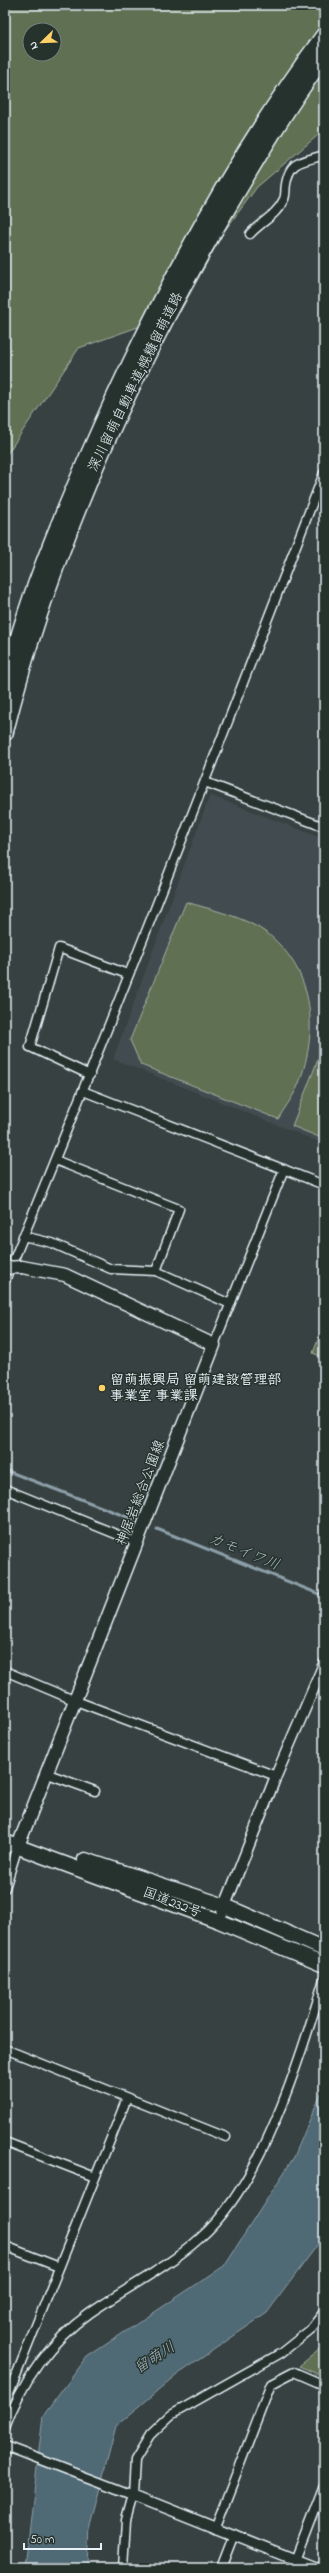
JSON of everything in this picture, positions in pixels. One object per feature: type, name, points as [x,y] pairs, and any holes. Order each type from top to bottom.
[{"type":"highway","name":"深川留萌自動車道;幌糠留萌道路","points":[[5,688],[48,549],[127,367],[175,271],[252,141],[324,35]]},
{"type":"highway","name":"深川留萌自動車道;幌糠留萌道路","points":[[5,733],[16,690],[55,567],[94,466],[139,371],[186,279],[263,148],[324,57]]},
{"type":"highway","name":"国道232号","points":[[12,1844],[44,1848],[225,1906],[324,1949]]},
{"type":"highway","name":"国道232号","points":[[12,1844],[219,1921],[324,1965]]},
{"type":"highway","points":[[268,1941],[274,1928]]},
{"type":"main road","points":[[5,1268],[22,1267],[65,1275],[214,1345]]},
{"type":"main road","name":"神居岩総合公園線","points":[[12,1844],[48,1774],[214,1345]]},
{"type":"street","points":[[250,234],[267,221],[285,198],[286,183],[290,168],[296,162],[324,155]]},
{"type":"street","points":[[5,1281],[90,1075],[127,974],[205,782],[324,473]]},
{"type":"street","points":[[205,782],[324,827]]},
{"type":"street","points":[[90,1075],[30,1047],[59,948],[127,974]]},
{"type":"street","points":[[83,1091],[324,1185]]},
{"type":"street","points":[[55,1160],[179,1209],[156,1271]]},
{"type":"street","points":[[214,1345],[284,1169]]},
{"type":"street","points":[[24,1236],[52,1243],[111,1270],[156,1271],[230,1304]]},
{"type":"street","points":[[5,1489],[138,1543]]},
{"type":"street","points":[[219,1921],[276,1776],[324,1664]]},
{"type":"street","points":[[5,1671],[76,1701],[276,1776]]},
{"type":"street","points":[[48,1774],[95,1791]]},
{"type":"street","points":[[5,1888],[12,1844]]},
{"type":"street","points":[[5,2428],[19,2396],[40,2360],[71,2328],[201,2238],[232,2203],[261,2150],[298,2066],[324,1979]]},
{"type":"street","points":[[5,2049],[226,2137]]},
{"type":"street","points":[[5,2404],[127,2098]]},
{"type":"street","points":[[5,2142],[95,2177]]},
{"type":"street","points":[[5,2246],[59,2267]]},
{"type":"street","points":[[123,2568],[126,2520],[135,2460],[150,2434],[171,2415],[281,2354],[310,2330],[324,2312]]},
{"type":"street","points":[[215,2529],[271,2384],[294,2372],[324,2385]]},
{"type":"street","points":[[5,2446],[130,2494],[215,2529],[234,2534],[293,2564],[316,2568]]},
{"type":"street","points":[[293,2564],[324,2485]]},
{"type":"street","points":[[221,2568],[234,2534]]},
{"type":"shaded area","points":[[210,795],[324,839],[324,1144],[113,1059]]},
{"type":"green space","points":[[5,5],[324,5],[324,130],[257,187],[223,233],[180,312],[79,348],[5,457]]},
{"type":"green space","points":[[186,902],[240,919],[268,934],[284,949],[296,967],[304,985],[309,1005],[310,1026],[304,1068],[297,1088],[278,1119],[141,1065],[130,1040]]},
{"type":"green space","points":[[324,1044],[324,1139],[292,1126]]},
{"type":"green space","points":[[324,1324],[324,1358],[313,1353]]},
{"type":"green space","points":[[324,2346],[324,2377],[299,2366]]},
{"type":"water","name":"留萌川","points":[[324,2086],[324,2236],[267,2313],[177,2375],[116,2426],[90,2526],[88,2568],[25,2568],[43,2416],[87,2357],[224,2266],[294,2157]]},
{"type":"waterway","name":"カモイワ川","points":[[5,1470],[135,1520]]},
{"type":"waterway","name":"カモイワ川","points":[[157,1529],[324,1596]]},
{"type":"place","name":"留萌振興局 留萌建設管理部 事業室 事業課","points":[[102,1388]]}]
